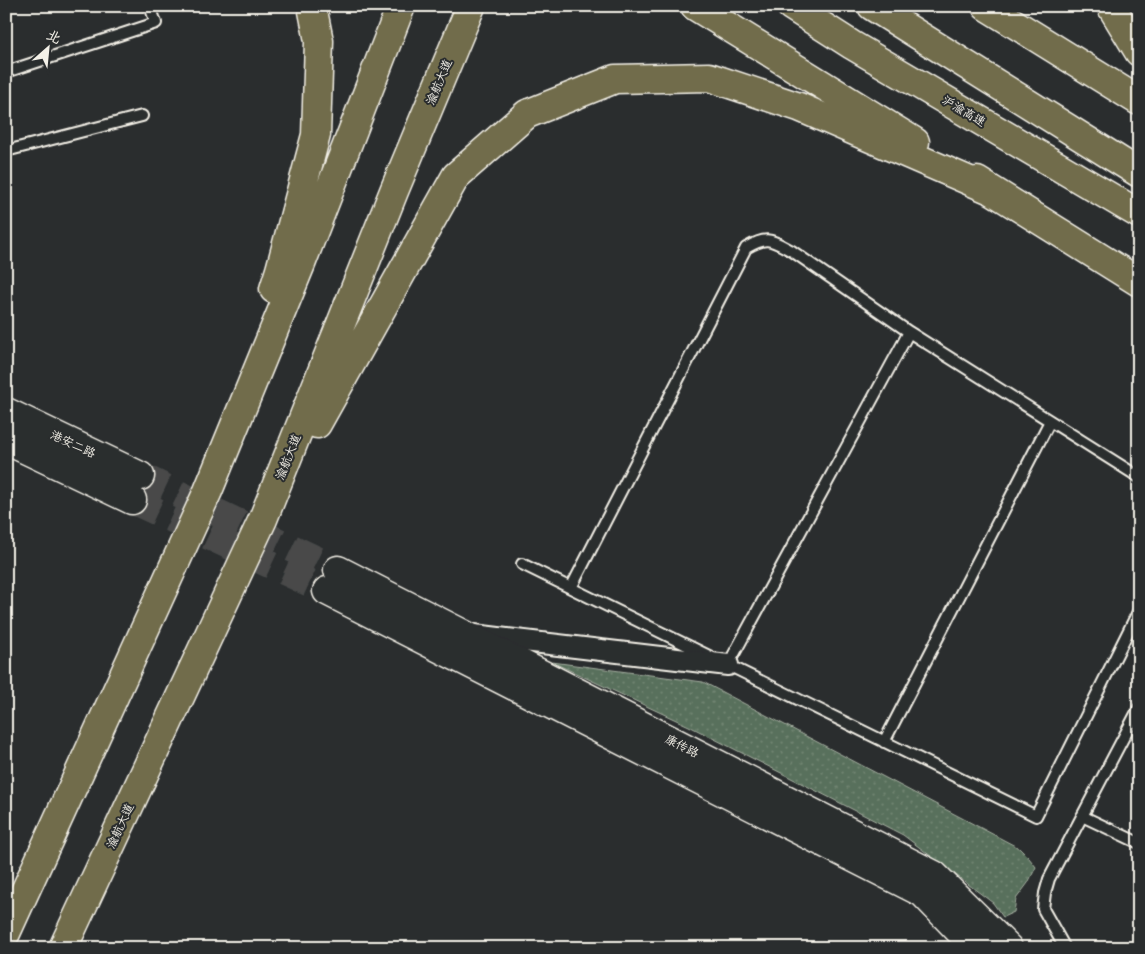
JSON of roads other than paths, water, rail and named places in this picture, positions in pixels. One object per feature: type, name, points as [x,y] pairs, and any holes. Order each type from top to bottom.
[{"type":"highway","points":[[208,491],[280,270],[316,134],[319,41],[312,6]]},
{"type":"highway","points":[[6,933],[208,491],[298,273],[401,6]]},
{"type":"highway","name":"渝航大道","points":[[63,948],[263,519],[394,191],[471,6]]},
{"type":"highway","points":[[695,6],[1139,282]]},
{"type":"highway","name":"沪渝高速","points":[[791,6],[852,45],[1139,214]]},
{"type":"highway","points":[[872,6],[1139,173]]},
{"type":"highway","points":[[986,6],[1139,101]]},
{"type":"highway","points":[[1111,6],[1139,52]]},
{"type":"highway","points":[[263,519],[456,176],[526,114],[615,79],[709,77],[799,107],[993,191]]},
{"type":"main road","name":"港安二路","points":[[6,412],[136,488],[6,440]]},
{"type":"main road","name":"康传路","points":[[976,948],[923,893],[333,581],[462,634],[934,875],[1008,948]]},
{"type":"street","points":[[462,634],[728,665]]},
{"type":"lane","points":[[6,72],[156,23],[150,6]]},
{"type":"lane","points":[[6,151],[142,116]]},
{"type":"lane","points":[[571,588],[746,248],[759,241],[771,240],[792,251],[909,332],[1139,477]]},
{"type":"lane","points":[[728,665],[909,332]]},
{"type":"lane","points":[[884,742],[1050,421]]},
{"type":"lane","points":[[522,564],[1036,816],[1139,610]]},
{"type":"lane","points":[[1065,948],[1043,909],[1045,893],[1050,879],[1082,816],[1139,708]]},
{"type":"lane","points":[[1082,816],[1139,843]]},
{"type":"tunnel","points":[[140,476],[338,570]]},
{"type":"tunnel","points":[[132,500],[327,591]]}]
